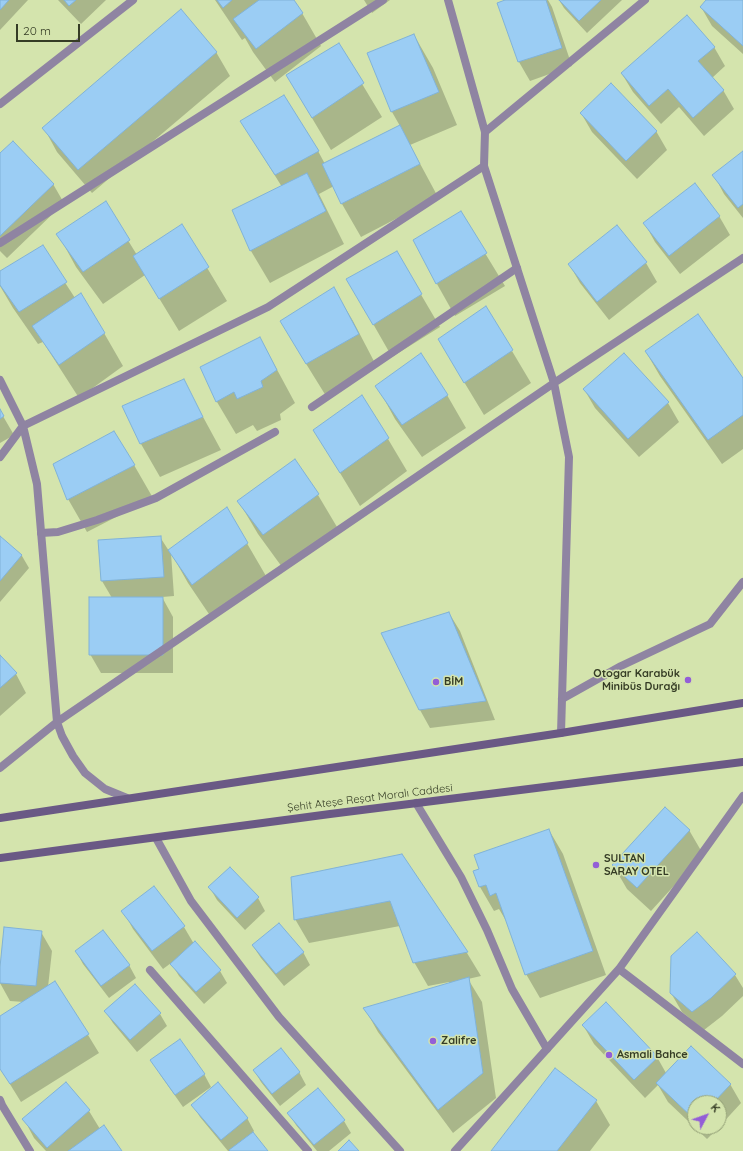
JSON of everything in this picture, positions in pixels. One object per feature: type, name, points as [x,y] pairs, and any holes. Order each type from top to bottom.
[{"type":"main road","points":[[0,818],[561,733],[743,703]]},
{"type":"main road","name":"Şehit Ateşe Reşat Moralı Caddesi","points":[[0,858],[743,762]]},
{"type":"street","points":[[0,104],[4,98],[132,0]]},
{"type":"street","points":[[0,243],[383,0]]},
{"type":"street","points":[[448,0],[485,132],[484,166],[554,383],[569,457],[561,733]]},
{"type":"street","points":[[485,132],[645,0]]},
{"type":"street","points":[[0,457],[23,426],[268,307],[484,166]]},
{"type":"street","points":[[0,768],[57,722],[554,383],[743,258]]},
{"type":"street","points":[[312,407],[517,268]]},
{"type":"street","points":[[0,380],[23,426],[37,484],[57,722],[62,736],[73,756],[85,773],[105,789],[127,798]]},
{"type":"street","points":[[41,533],[58,532],[97,520],[156,498],[275,432]]},
{"type":"street","points":[[562,698],[621,666],[710,624],[743,582]]},
{"type":"street","points":[[455,1151],[619,970],[743,796]]},
{"type":"street","points":[[416,804],[461,877],[487,930],[512,989],[548,1048]]},
{"type":"street","points":[[156,838],[191,901],[278,1017],[400,1151]]},
{"type":"street","points":[[150,970],[308,1151]]},
{"type":"street","points":[[619,970],[743,1064]]},
{"type":"street","points":[[0,1100],[30,1151]]},
{"type":"building","points":[[0,0],[9,0],[0,10]]},
{"type":"building","points":[[64,0],[76,0],[69,6]]},
{"type":"building","points":[[217,0],[232,0],[223,8]]},
{"type":"building","points":[[259,0],[294,0],[303,13],[256,49],[233,19]]},
{"type":"building","points":[[505,0],[546,0],[562,48],[518,62],[497,3]]},
{"type":"building","points":[[559,0],[601,0],[579,21]]},
{"type":"building","points":[[706,0],[743,0],[743,46],[700,7]]},
{"type":"building","points":[[181,9],[217,52],[78,170],[42,128]]},
{"type":"building","points":[[687,15],[715,47],[698,61],[724,90],[693,118],[668,89],[649,106],[621,73]]},
{"type":"building","points":[[414,34],[439,92],[391,112],[367,53]]},
{"type":"building","points":[[339,43],[364,83],[312,118],[286,75]]},
{"type":"building","points":[[611,83],[657,131],[626,161],[580,113]]},
{"type":"building","points":[[284,95],[319,151],[275,175],[240,121]]},
{"type":"building","points":[[400,125],[420,164],[341,204],[322,164]]},
{"type":"building","points":[[13,141],[54,184],[0,236],[0,153]]},
{"type":"building","points":[[743,151],[743,204],[738,208],[712,175]]},
{"type":"building","points":[[307,173],[326,211],[250,251],[232,210]]},
{"type":"building","points":[[695,183],[720,216],[669,256],[643,223]]},
{"type":"building","points":[[106,201],[130,240],[83,272],[56,234]]},
{"type":"building","points":[[461,211],[487,253],[436,284],[413,240]]},
{"type":"building","points":[[182,224],[209,267],[159,299],[133,256]]},
{"type":"building","points":[[617,225],[647,262],[597,302],[568,264]]},
{"type":"building","points":[[43,245],[67,282],[19,312],[0,285],[0,271]]},
{"type":"building","points":[[397,251],[422,294],[373,325],[346,279]]},
{"type":"building","points":[[334,287],[359,334],[306,364],[280,321]]},
{"type":"building","points":[[81,293],[105,333],[59,365],[32,326]]},
{"type":"building","points":[[486,306],[513,350],[464,383],[438,339]]},
{"type":"building","points":[[698,314],[743,378],[743,415],[708,440],[645,351]]},
{"type":"building","points":[[260,337],[277,370],[261,381],[263,387],[237,399],[234,392],[216,402],[200,367]]},
{"type":"building","points":[[421,353],[448,395],[402,425],[375,386]]},
{"type":"building","points":[[624,353],[669,402],[628,439],[583,389]]},
{"type":"building","points":[[184,379],[203,417],[140,444],[122,406]]},
{"type":"building","points":[[362,395],[389,438],[340,473],[313,430]]},
{"type":"building","points":[[0,409],[4,416],[0,419]]},
{"type":"building","points":[[114,431],[135,465],[67,500],[53,464]]},
{"type":"building","points":[[295,459],[319,494],[263,535],[237,501]]},
{"type":"building","points":[[227,507],[248,543],[192,585],[168,550]]},
{"type":"building","points":[[0,536],[22,555],[0,581]]},
{"type":"building","points":[[161,536],[164,577],[101,581],[98,540]]},
{"type":"building","points":[[89,597],[163,597],[163,655],[89,655]]},
{"type":"building","points":[[449,612],[486,701],[419,710],[381,633]]},
{"type":"building","points":[[0,655],[17,673],[0,688]]},
{"type":"building","points":[[665,807],[690,830],[637,888],[612,865]]},
{"type":"building","points":[[549,829],[593,951],[525,975],[496,893],[490,896],[486,885],[479,887],[473,871],[479,869],[474,855]]},
{"type":"building","points":[[402,854],[468,952],[413,963],[390,901],[294,920],[291,877]]},
{"type":"building","points":[[230,867],[259,897],[237,918],[208,887]]},
{"type":"building","points":[[154,886],[185,926],[152,951],[121,911]]},
{"type":"building","points":[[279,923],[304,952],[276,974],[252,945]]},
{"type":"building","points":[[4,927],[42,931],[36,986],[0,983]]},
{"type":"building","points":[[103,930],[130,965],[101,986],[75,951]]},
{"type":"building","points":[[697,932],[736,974],[711,998],[692,1012],[670,993],[671,956]]},
{"type":"building","points":[[195,941],[221,970],[196,992],[170,964]]},
{"type":"building","name":"Zalifre","points":[[469,977],[483,1073],[438,1110],[363,1008]]},
{"type":"building","points":[[55,981],[89,1034],[10,1084],[0,1069],[0,1016]]},
{"type":"building","points":[[135,984],[161,1013],[130,1040],[104,1011]]},
{"type":"building","points":[[606,1002],[658,1057],[634,1080],[582,1025]]},
{"type":"building","points":[[180,1039],[205,1074],[175,1095],[150,1060]]},
{"type":"building","points":[[691,1046],[731,1084],[721,1095],[687,1095],[687,1112],[656,1083]]},
{"type":"building","points":[[281,1048],[300,1072],[272,1094],[253,1070]]},
{"type":"building","points":[[555,1068],[597,1100],[557,1151],[491,1151]]},
{"type":"building","points":[[66,1082],[90,1110],[47,1148],[22,1119]]},
{"type":"building","points":[[218,1082],[248,1118],[221,1140],[191,1105]]},
{"type":"building","points":[[318,1088],[345,1120],[314,1145],[287,1113]]},
{"type":"building","points":[[104,1125],[122,1151],[68,1151]]},
{"type":"building","points":[[253,1132],[268,1151],[229,1150]]},
{"type":"building","points":[[349,1140],[359,1151],[338,1151]]},
{"type":"place","name":"Otogar Karabük Minibüs Durağı","points":[[688,680]]},
{"type":"place","name":"BİM","points":[[436,682]]},
{"type":"place","name":"SULTAN SARAY OTEL","points":[[596,865]]},
{"type":"place","name":"Zalifre","points":[[433,1041]]},
{"type":"place","name":"Asmali Bahce","points":[[609,1055]]}]
